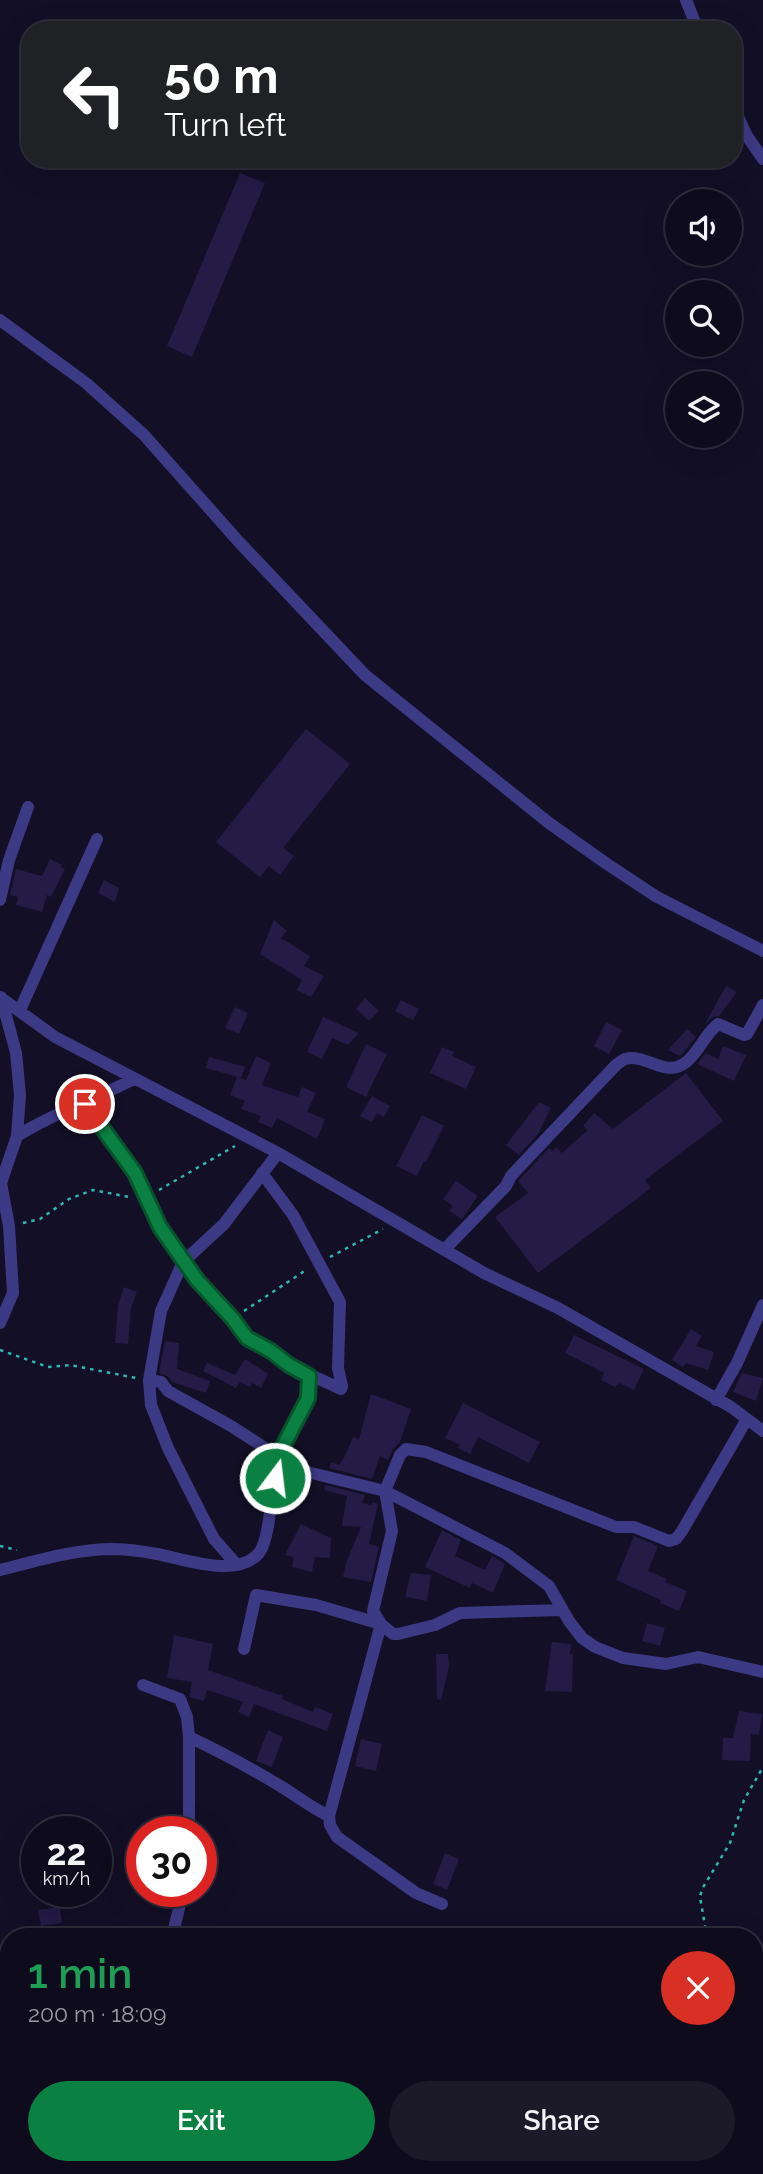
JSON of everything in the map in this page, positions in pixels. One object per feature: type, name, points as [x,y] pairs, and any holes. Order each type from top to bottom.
[{"type":"street","points":[[686,0],[694,21]]},
{"type":"street","points":[[742,125],[763,159]]},
{"type":"street","points":[[1,325],[86,383],[144,435],[239,542],[365,675],[550,823],[607,864],[657,897],[763,951]]},
{"type":"street","points":[[0,901],[9,860],[27,807]]},
{"type":"street","points":[[20,1010],[97,839]]},
{"type":"street","points":[[0,996],[55,1037],[278,1153],[484,1273],[558,1308],[716,1399],[763,1432]]},
{"type":"street","points":[[0,996],[16,1053],[20,1095],[17,1136],[1,1183],[9,1226],[13,1293],[0,1323]]},
{"type":"street","points":[[444,1250],[616,1065],[626,1059],[637,1059],[670,1069],[685,1063],[718,1024],[747,1034],[763,1005]]},
{"type":"street","points":[[17,1136],[49,1116],[85,1104],[134,1079]]},
{"type":"street","points":[[85,1104],[135,1173],[160,1227],[183,1262],[233,1319],[243,1335],[309,1376],[342,1388],[338,1368],[341,1302],[293,1215],[262,1173]]},
{"type":"street","points":[[237,1565],[214,1539],[167,1448],[151,1405],[149,1380],[161,1311],[183,1262],[224,1224],[278,1153]]},
{"type":"street","points":[[716,1399],[737,1363],[763,1305]]},
{"type":"street","points":[[0,1570],[69,1553],[111,1549],[158,1554],[197,1564],[237,1565],[260,1552],[272,1498],[277,1458],[308,1398],[309,1376]]},
{"type":"street","points":[[149,1380],[161,1382],[168,1391],[231,1426],[299,1470],[386,1491],[505,1553],[549,1586],[587,1643],[617,1656],[666,1664],[693,1657],[706,1658],[763,1672]]},
{"type":"street","points":[[442,1903],[416,1893],[337,1837],[330,1825],[329,1816],[380,1624],[373,1611],[392,1531],[386,1491],[402,1451],[415,1449],[616,1527],[634,1527],[669,1541],[676,1539],[682,1531],[747,1419]]},
{"type":"street","points":[[244,1649],[256,1595],[316,1605],[380,1624],[393,1634],[404,1634],[435,1625],[460,1613],[563,1610]]},
{"type":"street","points":[[143,1685],[180,1699],[187,1717],[189,1816]]},
{"type":"street","points":[[189,1737],[227,1755],[288,1791],[311,1808],[329,1816]]},
{"type":"street","points":[[174,1928],[179,1907]]},
{"type":"path","points":[[0,1350],[48,1367],[70,1365],[149,1380]]},
{"type":"path","points":[[705,1928],[700,1896],[702,1889],[730,1843],[744,1800],[763,1767]]},
{"type":"building","points":[[240,173],[265,183],[192,357],[167,346]]},
{"type":"building","points":[[306,729],[350,764],[283,848],[294,856],[280,875],[269,866],[260,877],[216,842]]},
{"type":"building","points":[[50,859],[65,869],[51,897],[47,895],[42,912],[16,905],[18,897],[10,895],[16,869],[42,876]]},
{"type":"building","points":[[104,880],[119,888],[115,902],[98,893]]},
{"type":"building","points":[[274,920],[287,931],[281,938],[310,956],[304,966],[324,976],[311,997],[297,990],[302,980],[260,954]]},
{"type":"building","points":[[726,986],[737,992],[719,1016],[713,1017],[705,1024]]},
{"type":"building","points":[[365,998],[379,1011],[369,1021],[356,1009]]},
{"type":"building","points":[[401,1000],[419,1009],[413,1020],[395,1011]]},
{"type":"building","points":[[235,1007],[248,1013],[239,1034],[225,1028]]},
{"type":"building","points":[[323,1017],[359,1033],[348,1045],[332,1038],[322,1059],[307,1052]]},
{"type":"building","points":[[606,1022],[622,1030],[609,1054],[594,1046]]},
{"type":"building","points":[[687,1029],[696,1037],[683,1053],[680,1056],[668,1050]]},
{"type":"building","points":[[366,1044],[387,1054],[366,1097],[346,1087]]},
{"type":"building","points":[[723,1046],[746,1055],[734,1081],[697,1064],[706,1053],[718,1059]]},
{"type":"building","points":[[442,1047],[454,1052],[452,1056],[476,1067],[466,1089],[430,1073]]},
{"type":"building","points":[[256,1056],[271,1063],[262,1085],[298,1097],[302,1087],[316,1093],[307,1112],[325,1119],[317,1139],[277,1118],[272,1128],[258,1122],[261,1116],[241,1109],[245,1101],[230,1095],[237,1077],[246,1080]]},
{"type":"building","points":[[209,1057],[245,1067],[241,1078],[206,1068]]},
{"type":"building","points":[[686,1073],[723,1121],[645,1180],[651,1188],[538,1273],[495,1217],[528,1193],[518,1181],[549,1148],[553,1151],[556,1147],[562,1153],[588,1130],[583,1126],[594,1113],[613,1129]]},
{"type":"building","points":[[372,1096],[390,1106],[384,1117],[377,1113],[372,1122],[360,1116]]},
{"type":"building","points":[[539,1102],[551,1108],[538,1134],[519,1155],[506,1145]]},
{"type":"building","points":[[422,1115],[444,1126],[417,1176],[396,1166]]},
{"type":"building","points":[[456,1181],[478,1196],[462,1219],[449,1211],[453,1206],[443,1199]]},
{"type":"building","points":[[124,1287],[137,1292],[131,1308],[128,1344],[115,1343],[118,1305]]},
{"type":"building","points":[[691,1329],[702,1336],[696,1346],[714,1352],[708,1370],[686,1363],[683,1367],[672,1360]]},
{"type":"building","points":[[574,1335],[644,1369],[634,1390],[619,1383],[615,1387],[601,1380],[604,1373],[565,1353]]},
{"type":"building","points":[[165,1341],[179,1343],[177,1369],[210,1381],[206,1393],[172,1382],[159,1373]]},
{"type":"building","points":[[245,1359],[268,1374],[261,1388],[252,1383],[250,1387],[240,1382],[236,1388],[203,1371],[207,1363],[235,1375]]},
{"type":"building","points":[[742,1373],[763,1378],[756,1401],[733,1392]]},
{"type":"building","points":[[371,1394],[411,1409],[400,1442],[388,1460],[380,1456],[372,1479],[329,1468],[331,1462],[339,1465],[353,1437],[359,1439]]},
{"type":"building","points":[[463,1403],[540,1442],[529,1463],[478,1437],[470,1454],[458,1448],[460,1445],[445,1438]]},
{"type":"building","points":[[325,1485],[365,1495],[362,1503],[378,1504],[369,1544],[379,1547],[371,1582],[343,1577],[361,1527],[342,1526],[347,1496],[324,1490]]},
{"type":"building","points":[[301,1524],[331,1538],[330,1558],[315,1557],[312,1572],[292,1567],[294,1557],[285,1555]]},
{"type":"building","points":[[442,1530],[461,1540],[455,1556],[485,1570],[492,1556],[505,1564],[493,1593],[472,1583],[470,1588],[425,1567]]},
{"type":"building","points":[[634,1536],[658,1546],[648,1571],[687,1591],[679,1611],[616,1580]]},
{"type":"building","points":[[411,1573],[431,1575],[427,1601],[405,1597]]},
{"type":"building","points":[[647,1623],[665,1628],[660,1646],[642,1641]]},
{"type":"building","points":[[174,1635],[213,1644],[208,1670],[283,1696],[282,1699],[313,1712],[315,1707],[333,1714],[327,1731],[254,1704],[249,1717],[238,1712],[243,1702],[207,1690],[204,1701],[189,1697],[192,1682],[167,1678]]},
{"type":"building","points":[[552,1642],[571,1644],[572,1692],[545,1691]]},
{"type":"building","points":[[436,1654],[448,1654],[449,1666],[441,1700],[437,1699]]},
{"type":"building","points":[[739,1711],[762,1714],[759,1735],[751,1734],[750,1761],[722,1760],[723,1738],[733,1738]]},
{"type":"building","points":[[268,1730],[283,1737],[272,1767],[256,1761]]},
{"type":"building","points":[[361,1739],[382,1744],[376,1771],[355,1766]]},
{"type":"building","points":[[445,1853],[459,1859],[447,1890],[433,1884]]},
{"type":"building","points":[[60,1907],[62,1923],[41,1926],[38,1910]]},
{"type":"route","points":[[85,1104],[135,1173],[160,1227],[197,1280],[233,1319],[243,1335],[309,1376],[308,1398],[277,1458],[275,1478]]}]
